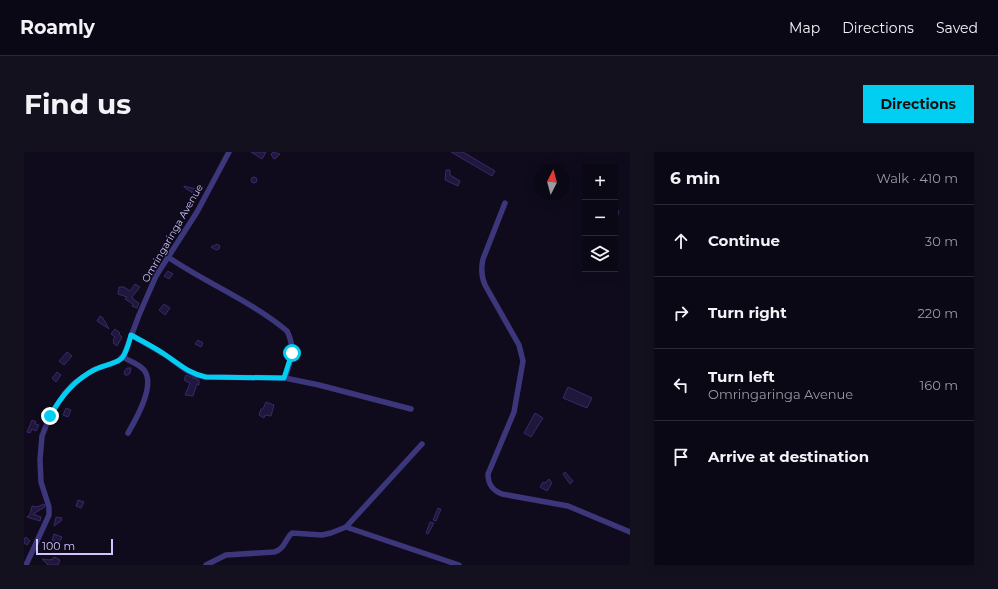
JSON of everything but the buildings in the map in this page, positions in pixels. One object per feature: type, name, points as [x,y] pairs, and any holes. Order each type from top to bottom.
[{"type":"street","name":"Omringaringa Avenue","points":[[122,357],[156,276],[197,212],[229,152]]},
{"type":"street","points":[[505,203],[483,259],[482,276],[485,285],[522,351],[523,361],[514,412],[488,474],[489,484],[494,490],[502,494],[568,506],[630,532]]},
{"type":"street","points":[[168,257],[189,271],[240,299],[287,331],[293,346],[290,362],[284,378]]},
{"type":"street","points":[[131,335],[196,375],[206,377],[284,378],[319,385],[411,409]]},
{"type":"street","points":[[26,565],[49,515],[47,500],[41,482],[40,460],[42,436],[50,416],[58,402],[73,384],[93,370],[118,361],[122,357],[143,369],[146,375],[147,384],[145,397],[141,408],[128,433]]},
{"type":"street","points":[[206,565],[226,555],[279,551],[289,535],[292,533],[322,535],[346,527],[422,444]]},
{"type":"street","points":[[346,527],[459,565]]},
{"type":"route","points":[[50,416],[65,393],[81,377],[93,370],[118,361],[124,355],[131,335],[164,354],[186,370],[196,375],[206,377],[284,378],[292,353]]}]
